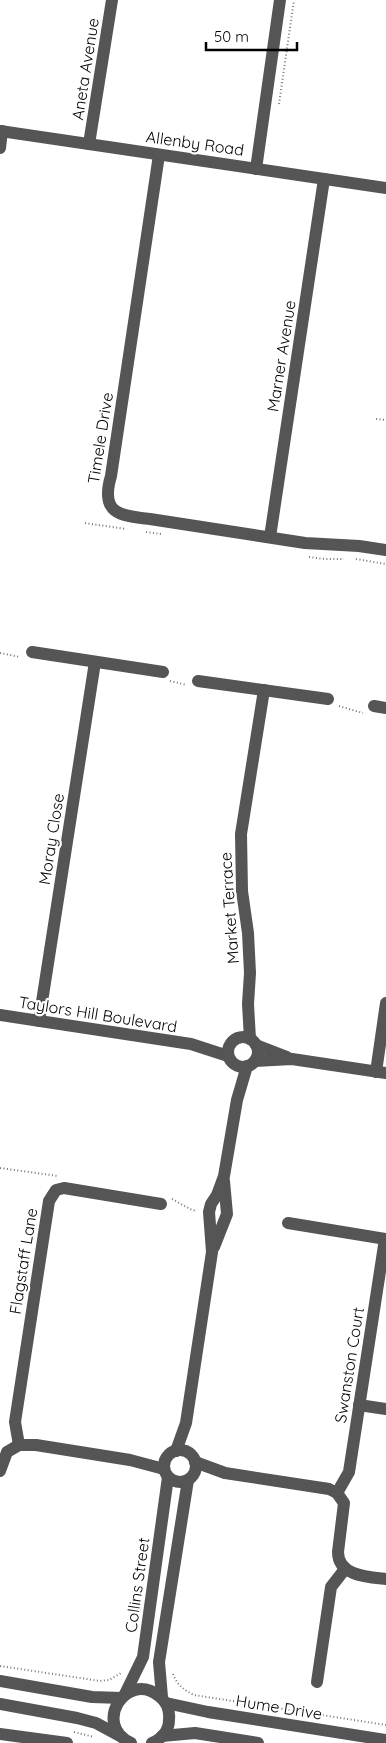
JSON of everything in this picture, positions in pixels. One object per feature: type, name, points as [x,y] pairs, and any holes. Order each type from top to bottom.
[{"type":"street","name":"Aneta Avenue","points":[[89,144],[112,0]]},
{"type":"street","points":[[256,169],[280,0]]},
{"type":"street","name":"Allenby Road","points":[[1,131],[386,188]]},
{"type":"street","points":[[0,148],[1,131]]},
{"type":"street","name":"Timele Drive","points":[[159,155],[107,496],[110,506],[118,513],[129,517],[305,543],[359,546],[386,550]]},
{"type":"street","name":"Marner Avenue","points":[[270,537],[324,179]]},
{"type":"street","points":[[32,652],[164,672]]},
{"type":"street","name":"Moray Close","points":[[39,1021],[94,662]]},
{"type":"street","points":[[198,681],[328,699]]},
{"type":"street","name":"Market Terrace","points":[[242,1052],[250,973],[248,934],[242,891],[241,834],[264,690]]},
{"type":"street","points":[[381,1072],[386,1003]]},
{"type":"street","name":"Taylors Hill Boulevard","points":[[0,1015],[381,1072]]},
{"type":"street","name":"Collins Street","points":[[212,1252],[209,1212],[224,1176],[242,1052]]},
{"type":"street","name":"Collins Street","points":[[125,1740],[114,1723],[113,1713],[116,1704],[123,1696],[143,1658],[169,1464],[186,1423],[212,1252],[227,1214],[224,1176]]},
{"type":"street","name":"Flagstaff Lane","points":[[19,1445],[15,1422],[49,1201],[56,1190],[64,1188],[161,1204]]},
{"type":"street","name":"Swanston Court","points":[[288,1223],[385,1239],[350,1472],[338,1493]]},
{"type":"street","points":[[359,1405],[386,1409]]},
{"type":"street","name":"Collins Street","points":[[157,1741],[169,1722],[169,1712],[164,1700],[159,1671],[191,1467],[186,1423]]},
{"type":"street","points":[[0,1471],[7,1452],[19,1445],[36,1445],[130,1460],[169,1464]]},
{"type":"street","points":[[169,1464],[180,1451],[191,1467],[329,1489],[338,1493],[342,1498],[344,1510],[338,1559],[345,1569],[351,1573],[386,1579]]},
{"type":"street","points":[[169,1464],[177,1482],[191,1467]]},
{"type":"street","points":[[317,1682],[331,1587],[345,1569]]},
{"type":"street","points":[[0,1681],[83,1696],[123,1696]]},
{"type":"street","name":"Hume Drive","points":[[123,1696],[134,1690],[144,1689],[154,1692],[164,1700],[208,1712],[386,1740]]},
{"type":"street","points":[[0,1704],[96,1723],[125,1740]]},
{"type":"street","points":[[157,1741],[195,1733],[258,1743]]},
{"type":"street","points":[[0,1734],[67,1743]]},
{"type":"path","points":[[278,112],[294,0]]},
{"type":"path","points":[[376,419],[386,420]]},
{"type":"path","points":[[328,699],[327,704],[375,709]]},
{"type":"path","points":[[0,1666],[100,1681],[116,1676],[128,1663],[138,1667]]},
{"type":"path","points":[[159,1671],[172,1670],[175,1680],[184,1691],[194,1695],[386,1725]]}]
